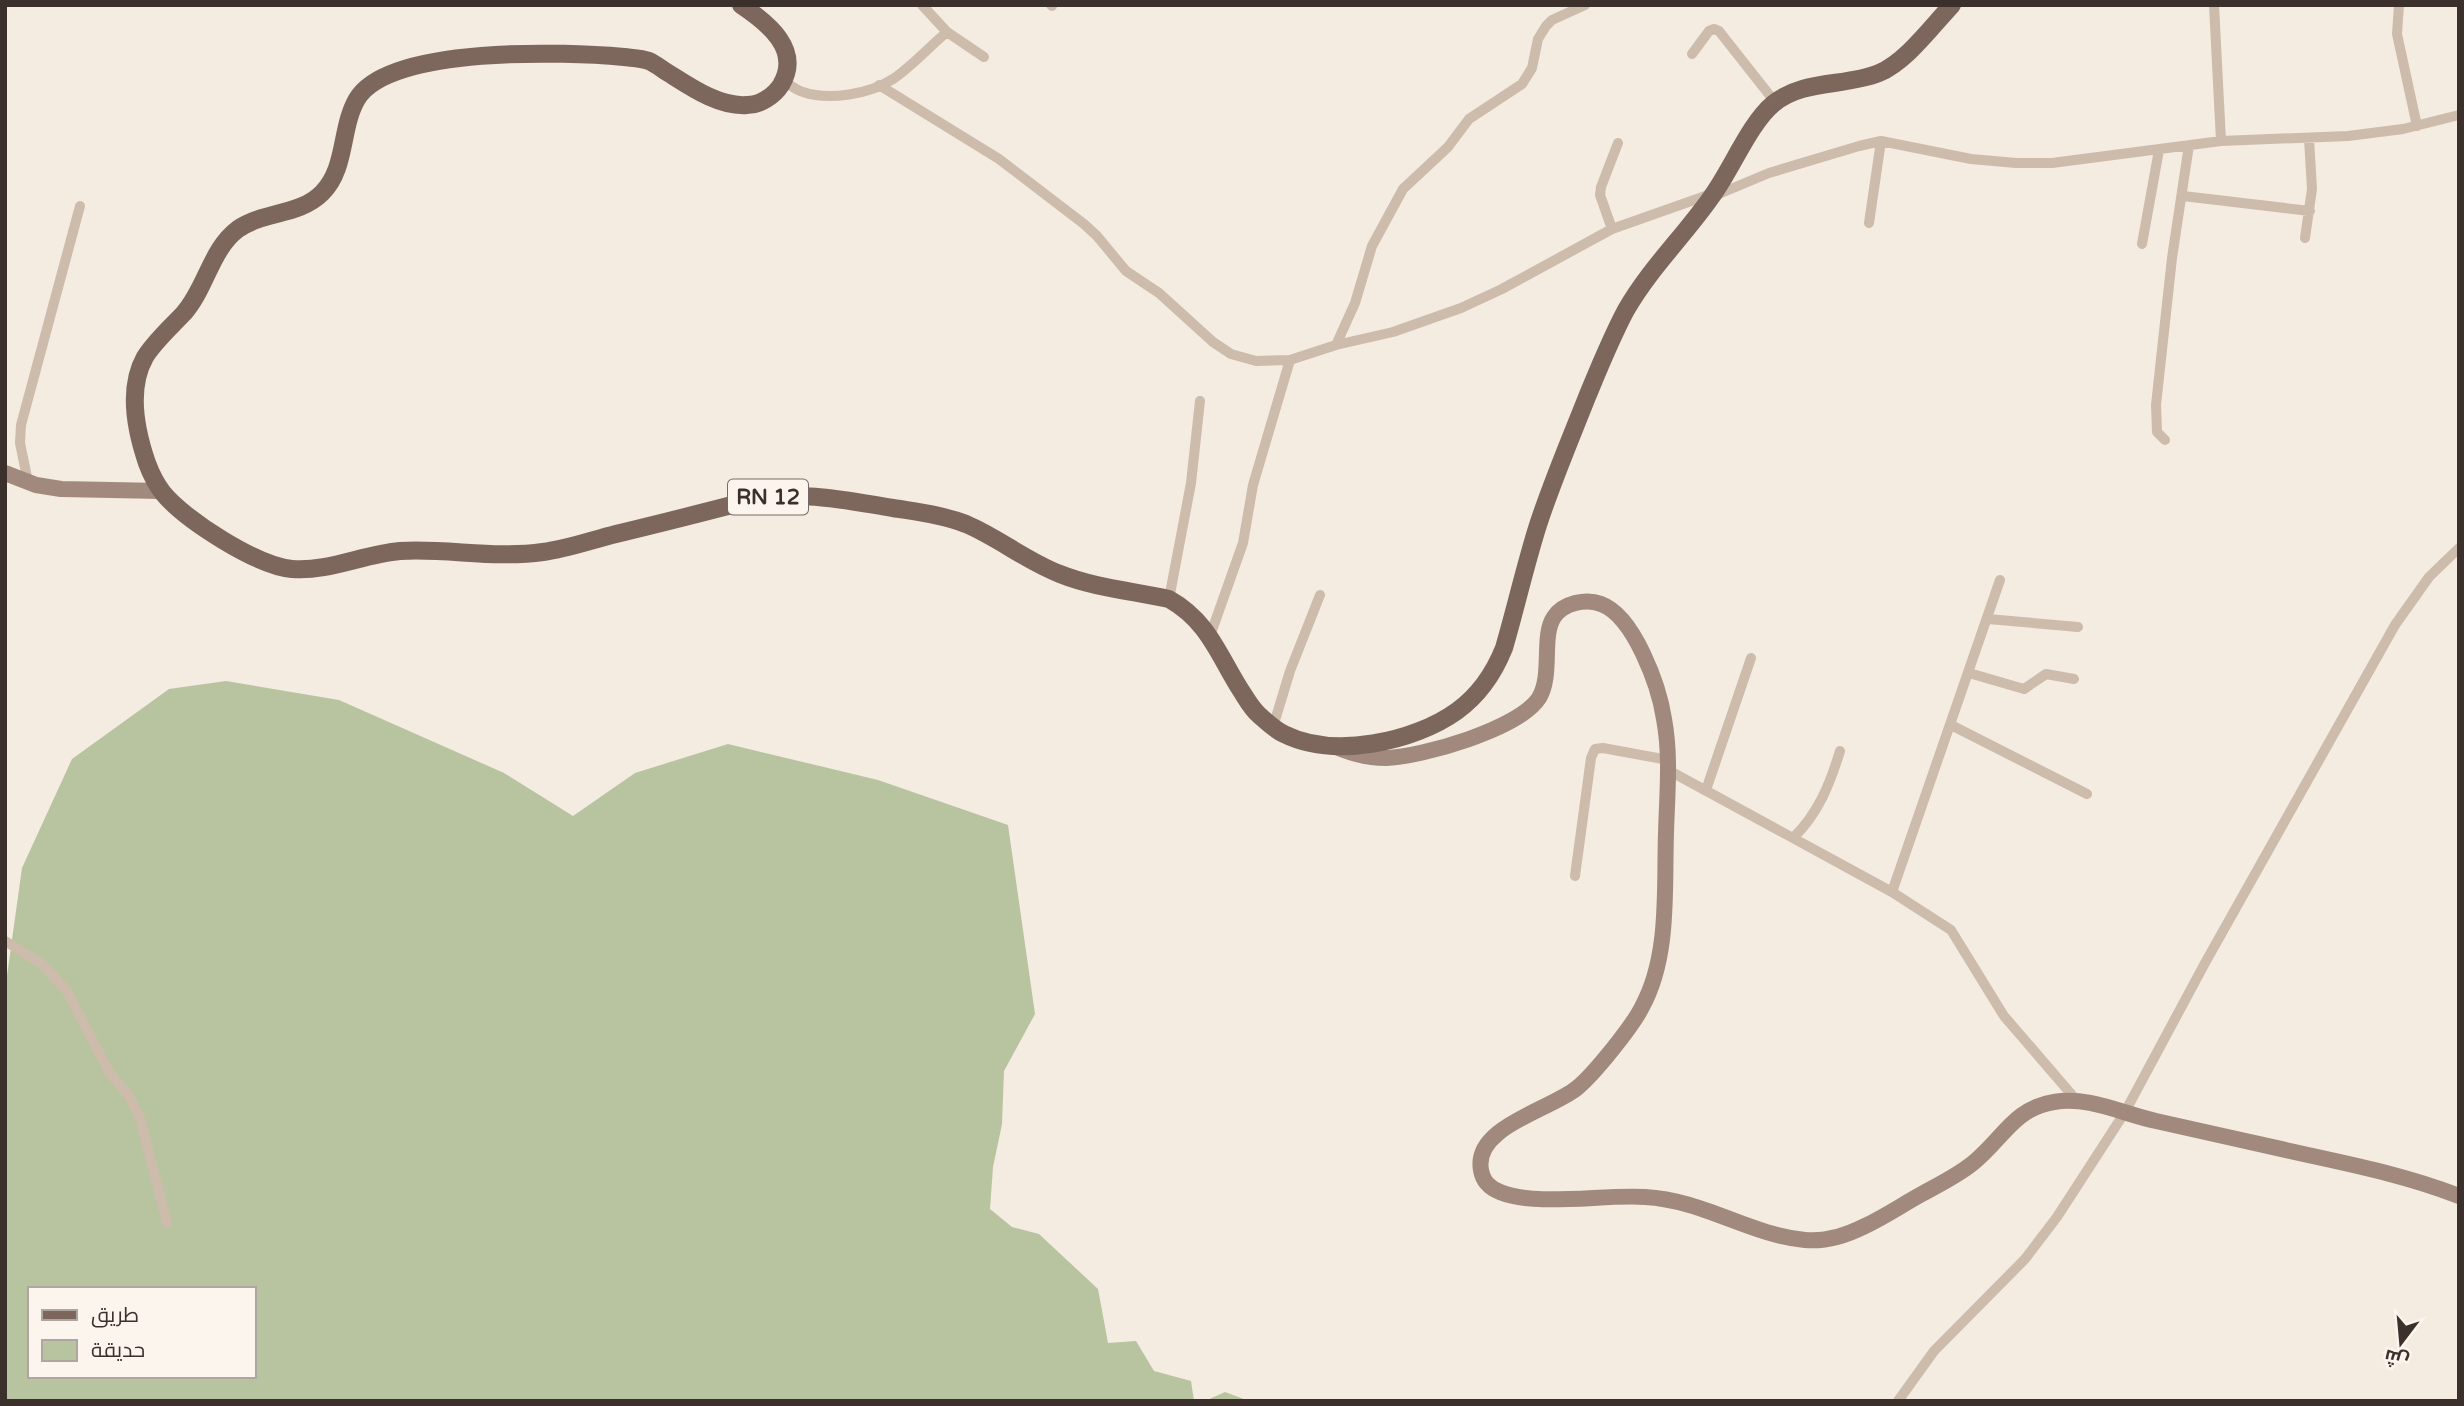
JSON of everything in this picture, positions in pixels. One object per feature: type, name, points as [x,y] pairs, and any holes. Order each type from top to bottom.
[{"type":"main road","points":[[741,5],[771,28],[786,50],[790,64],[784,81]]},
{"type":"main road","name":"RN 12","points":[[784,81],[774,95],[750,106],[727,103],[690,87],[650,61],[603,56],[519,54],[449,60],[404,70],[367,87],[357,99],[336,172],[324,191],[309,203],[284,213],[257,218],[232,234],[213,262],[190,306],[146,355],[137,380],[135,408],[142,449],[161,491],[178,508],[233,545],[262,560],[290,569],[317,567],[405,551],[477,554],[546,552],[755,499],[782,495],[811,495],[937,516],[985,533],[1058,574],[1075,580],[1169,599],[1192,614],[1210,636],[1246,699],[1273,727],[1298,739],[1334,746],[1392,740],[1430,726],[1459,709],[1491,675],[1504,648],[1537,527],[1552,485],[1625,312],[1639,289],[1713,195],[1760,120],[1775,102],[1808,88],[1885,71],[1902,58],[1947,7]]},
{"type":"main road","points":[[5,473],[28,482],[61,489],[161,491]]},
{"type":"main road","points":[[1334,746],[1366,756],[1405,756],[1479,736],[1505,723],[1531,707],[1540,696],[1545,680],[1550,626],[1554,617],[1572,604],[1587,601],[1608,607],[1619,617],[1640,650],[1654,681],[1664,714],[1668,765],[1664,909],[1658,961],[1641,1010],[1581,1084],[1561,1099],[1513,1123],[1487,1142],[1481,1152],[1480,1166],[1483,1178],[1492,1189],[1531,1199],[1645,1196],[1682,1201],[1776,1234],[1808,1240],[1832,1238],[1864,1227],[1955,1175],[1974,1163],[2006,1127],[2031,1109],[2057,1101],[2091,1102],[2406,1178],[2459,1196]]},
{"type":"street","points":[[922,5],[947,32],[984,57]]},
{"type":"street","points":[[1336,345],[1355,303],[1372,246],[1403,189],[1448,148],[1469,119],[1522,84],[1532,68],[1540,34],[1546,26],[1552,20],[1585,5]]},
{"type":"street","points":[[2214,5],[2221,141]]},
{"type":"street","points":[[2399,5],[2398,34],[2417,126]]},
{"type":"street","points":[[1692,54],[1709,31],[1719,31],[1775,102]]},
{"type":"street","points":[[784,81],[802,92],[824,95],[857,93],[892,79],[947,32]]},
{"type":"street","points":[[879,85],[999,159],[1097,236],[1126,271],[1159,293],[1222,349],[1242,359],[1256,361],[1290,360],[1393,331],[1461,308],[1502,289],[1612,229],[1769,173],[1881,141],[1971,159],[2052,163],[2221,141],[2309,139],[2417,126],[2459,115]]},
{"type":"street","points":[[2305,238],[2310,211],[2309,139]]},
{"type":"street","points":[[1869,223],[1881,141]]},
{"type":"street","points":[[1612,229],[1600,195],[1618,143]]},
{"type":"street","points":[[2165,440],[2157,432],[2156,405],[2172,258],[2189,145]]},
{"type":"street","points":[[2142,244],[2159,150]]},
{"type":"street","points":[[2183,196],[2310,211]]},
{"type":"street","points":[[28,482],[20,443],[21,425],[80,206]]},
{"type":"street","points":[[1210,636],[1243,543],[1253,485],[1290,360]]},
{"type":"street","points":[[1169,599],[1191,483],[1199,401]]},
{"type":"street","points":[[1898,1401],[1934,1351],[2025,1259],[2057,1217],[2125,1112],[2205,963],[2395,625],[2429,577],[2459,548]]},
{"type":"street","points":[[1892,892],[2000,580]]},
{"type":"street","points":[[1273,727],[1290,671],[1320,595]]},
{"type":"street","points":[[1988,619],[2078,626]]},
{"type":"street","points":[[1706,790],[1751,658]]},
{"type":"street","points":[[1969,673],[2024,689],[2046,674],[2074,679]]},
{"type":"street","points":[[1951,725],[2087,794]]},
{"type":"street","points":[[1575,876],[1591,758],[1595,749],[1668,765],[1706,790],[1892,892],[1951,930],[2004,1016],[2078,1102]]},
{"type":"street","points":[[1793,838],[1814,815],[1830,782],[1840,751]]},
{"type":"street","points":[[5,941],[42,964],[67,991],[109,1072],[129,1096],[140,1118],[167,1223]]},
{"type":"green space","points":[[226,681],[339,700],[504,773],[573,816],[635,773],[728,744],[878,780],[1008,825],[1035,1014],[1004,1071],[1002,1124],[993,1167],[990,1209],[1012,1227],[1039,1234],[1098,1289],[1108,1343],[1136,1341],[1154,1371],[1191,1381],[1194,1401],[5,1401],[5,990],[22,868],[72,759],[169,689]]},
{"type":"green space","points":[[1225,1392],[1249,1401],[1205,1401]]}]
